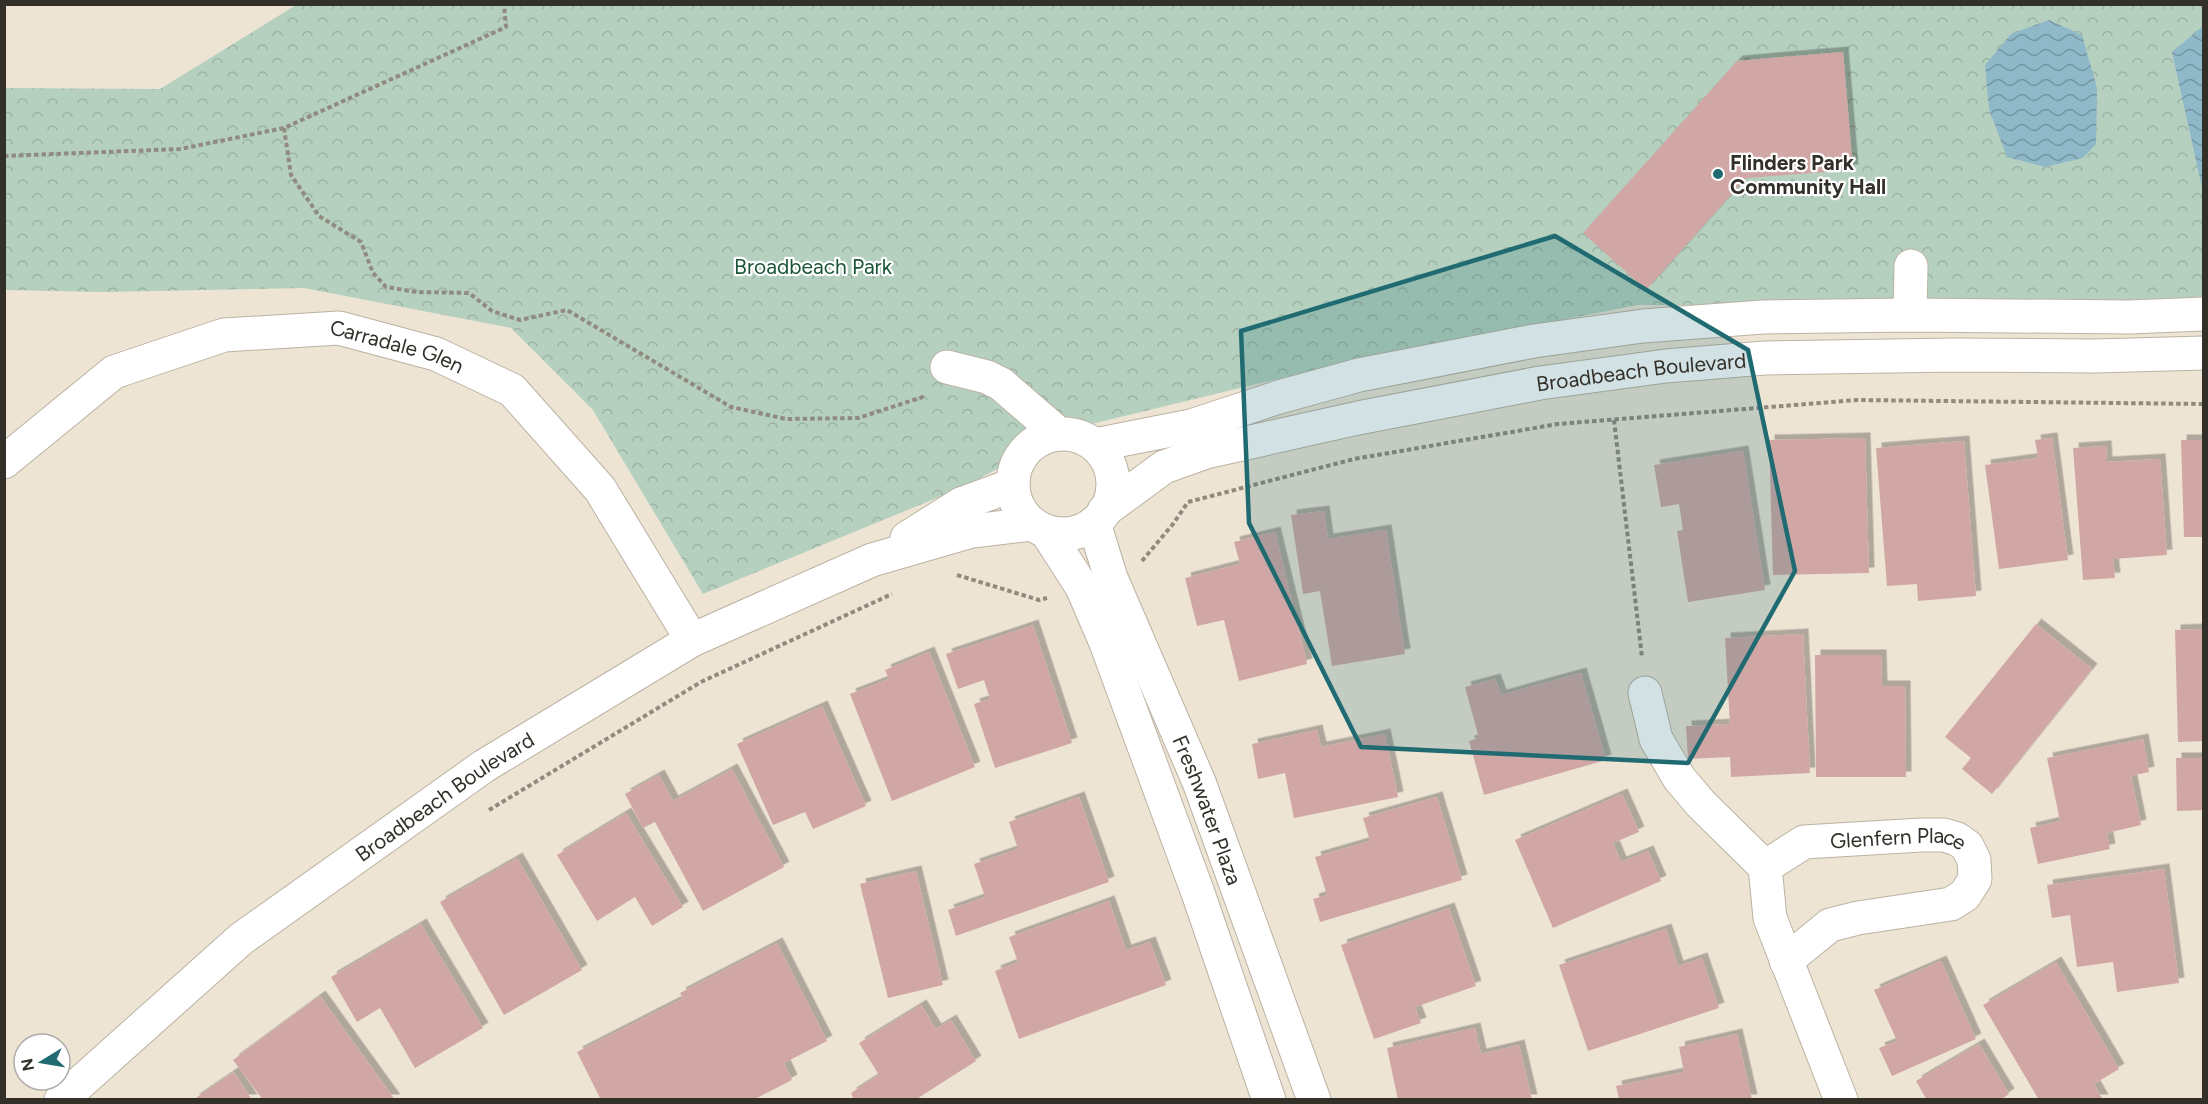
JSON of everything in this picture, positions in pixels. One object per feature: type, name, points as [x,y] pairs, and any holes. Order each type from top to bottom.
[{"type":"street","points":[[1910,315],[1911,266]]},
{"type":"street","name":"Broadbeach Boulevard","points":[[1095,445],[1191,426],[1279,397],[1359,375],[1534,341],[1643,326],[1763,317],[1910,315],[2130,317],[2204,314]]},
{"type":"street","name":"Carradale Glen","points":[[4,462],[114,372],[224,335],[339,328],[436,354],[512,390],[600,489],[692,640]]},
{"type":"street","name":"Broadbeach Boulevard","points":[[1099,517],[1164,466],[1206,452],[1358,418],[1540,383],[1666,366],[1765,358],[2204,353]]},
{"type":"street","points":[[942,380],[987,377],[1001,384],[1059,434]]},
{"type":"street","points":[[1001,384],[1012,419],[1019,507],[1040,527],[1061,533],[1075,532],[1099,517],[1113,489],[1111,472],[1105,457],[1095,445],[1080,436],[1059,434],[1040,439],[1029,446],[1017,471]]},
{"type":"street","name":"Broadbeach Boulevard","points":[[872,560],[1017,471]]},
{"type":"street","name":"Freshwater Plaza","points":[[1099,517],[1111,578],[1199,782],[1314,1100]]},
{"type":"street","name":"Broadbeach Boulevard","points":[[61,1100],[240,939],[484,766],[692,640],[872,560],[972,531],[1040,527]]},
{"type":"street","name":"Freshwater Plaza","points":[[1040,527],[1082,587],[1106,643],[1198,893],[1269,1100]]},
{"type":"street","points":[[1645,693],[1656,739],[1679,778],[1701,804],[1765,867],[1770,918],[1841,1100]]},
{"type":"street","name":"Glenfern Place","points":[[1765,867],[1804,842],[1921,835],[1944,835],[1957,839],[1967,846],[1974,860],[1975,879],[1965,896],[1951,904],[1869,916],[1830,925],[1786,961]]},
{"type":"path","points":[[4,156],[180,149],[284,128],[506,27],[504,4]]},
{"type":"path","points":[[284,128],[291,175],[320,216],[361,242],[373,273],[386,287],[417,292],[469,293],[492,311],[520,320],[567,310],[730,407],[786,418],[858,418],[942,380]]},
{"type":"path","points":[[1614,420],[1645,693]]},
{"type":"highlighted area","points":[[1555,236],[1748,350],[1795,571],[1688,763],[1361,747],[1249,523],[1241,331]]},
{"type":"green space","name":"Broadbeach Park","points":[[296,5],[2203,5],[2203,303],[2062,307],[1638,305],[1356,360],[1075,428],[961,488],[703,594],[593,410],[511,328],[304,288],[103,292],[5,290],[5,88],[160,89]]},
{"type":"water","points":[[2049,20],[2082,35],[2097,88],[2096,144],[2083,158],[2045,167],[2007,157],[1989,109],[1985,65],[2011,34]]},
{"type":"water","points":[[2203,26],[2203,192],[2172,52]]},
{"type":"building","name":"Flinders Park Community Hall","points":[[1843,52],[1853,170],[1746,178],[1646,290],[1583,233],[1737,61]]},
{"type":"building","points":[[1865,438],[1869,573],[1773,575],[1769,440]]},
{"type":"building","points":[[2052,438],[2068,560],[1999,569],[1985,465],[2038,458],[2035,440]]},
{"type":"building","points":[[2181,440],[2204,440],[2204,537],[2184,537]]},
{"type":"building","points":[[1964,441],[1976,596],[1918,601],[1917,584],[1887,586],[1876,448]]},
{"type":"building","points":[[2106,446],[2107,462],[2160,459],[2167,555],[2113,559],[2115,578],[2083,580],[2073,448]]},
{"type":"building","points":[[1743,451],[1765,590],[1688,602],[1677,531],[1683,530],[1679,504],[1661,507],[1654,465]]},
{"type":"building","points":[[1324,511],[1328,539],[1386,530],[1405,654],[1332,666],[1320,591],[1303,594],[1291,515]]},
{"type":"building","points":[[1275,532],[1307,664],[1239,681],[1224,620],[1197,626],[1185,578],[1240,564],[1234,542]]},
{"type":"building","points":[[2036,624],[2092,669],[1992,794],[1962,769],[1971,758],[1945,737]]},
{"type":"building","points":[[1033,625],[1072,743],[995,768],[974,704],[990,699],[984,680],[958,689],[946,654]]},
{"type":"building","points":[[2204,629],[2204,741],[2178,742],[2175,630]]},
{"type":"building","points":[[1803,634],[1810,773],[1731,777],[1730,757],[1688,759],[1686,726],[1730,724],[1725,638]]},
{"type":"building","points":[[929,652],[975,767],[892,801],[850,694],[889,679],[885,670]]},
{"type":"building","points":[[1815,655],[1881,655],[1882,686],[1905,686],[1906,777],[1816,777]]},
{"type":"building","points":[[1581,673],[1606,760],[1484,795],[1469,741],[1479,738],[1465,687],[1495,679],[1501,695]]},
{"type":"building","points":[[822,706],[866,806],[813,829],[805,812],[773,825],[737,744]]},
{"type":"building","points":[[1317,730],[1321,747],[1385,734],[1398,797],[1294,818],[1285,773],[1258,779],[1252,744]]},
{"type":"building","points":[[2143,739],[2149,772],[2131,776],[2141,825],[2107,833],[2110,849],[2038,864],[2030,828],[2060,821],[2047,758]]},
{"type":"building","points":[[2176,758],[2204,758],[2204,810],[2177,811]]},
{"type":"building","points":[[732,769],[784,867],[703,911],[655,822],[643,828],[625,794],[659,775],[673,801]]},
{"type":"building","points":[[1622,794],[1639,832],[1613,843],[1621,862],[1648,851],[1661,881],[1553,928],[1515,840]]},
{"type":"building","points":[[1079,797],[1109,882],[956,936],[948,910],[985,897],[974,864],[1018,849],[1009,822]]},
{"type":"building","points":[[1437,797],[1462,880],[1320,922],[1313,899],[1327,895],[1315,857],[1370,841],[1363,818]]},
{"type":"building","points":[[626,813],[683,907],[652,926],[635,897],[597,921],[557,855]]},
{"type":"building","points":[[517,858],[582,970],[504,1015],[440,902]]},
{"type":"building","points":[[2164,869],[2179,983],[2117,992],[2113,962],[2077,967],[2070,915],[2052,918],[2047,885]]},
{"type":"building","points":[[916,871],[943,985],[888,998],[860,884]]},
{"type":"building","points":[[1109,901],[1126,950],[1150,942],[1166,985],[1019,1039],[995,971],[1018,962],[1009,937]]},
{"type":"building","points":[[1449,908],[1476,986],[1415,1007],[1421,1023],[1374,1039],[1341,945]]},
{"type":"building","points":[[421,924],[483,1028],[415,1068],[380,1008],[357,1022],[331,977]]},
{"type":"building","points":[[1666,929],[1678,966],[1702,958],[1719,1008],[1588,1051],[1559,965]]},
{"type":"building","points":[[777,943],[827,1041],[784,1063],[792,1080],[753,1100],[601,1100],[577,1052],[683,998],[680,993]]},
{"type":"building","points":[[1941,961],[1976,1039],[1892,1076],[1879,1048],[1897,1041],[1874,990]]},
{"type":"building","points":[[2056,962],[2119,1069],[2094,1084],[2103,1100],[2039,1100],[1983,1005]]},
{"type":"building","points":[[320,996],[395,1100],[314,1100],[312,1097],[309,1100],[263,1100],[233,1060]]},
{"type":"building","points":[[921,1005],[936,1029],[951,1020],[976,1061],[915,1100],[854,1100],[851,1093],[879,1075],[859,1043]]},
{"type":"building","points":[[1475,1028],[1481,1054],[1519,1045],[1532,1100],[1398,1100],[1387,1048]]},
{"type":"building","points":[[1737,1034],[1752,1100],[1619,1100],[1616,1086],[1684,1072],[1679,1047]]},
{"type":"building","points":[[1979,1044],[2009,1094],[2000,1100],[1927,1100],[1916,1081]]},
{"type":"building","points":[[234,1072],[252,1100],[193,1100]]},
{"type":"place","name":"Flinders Park Community Hall","points":[[1718,174]]}]
